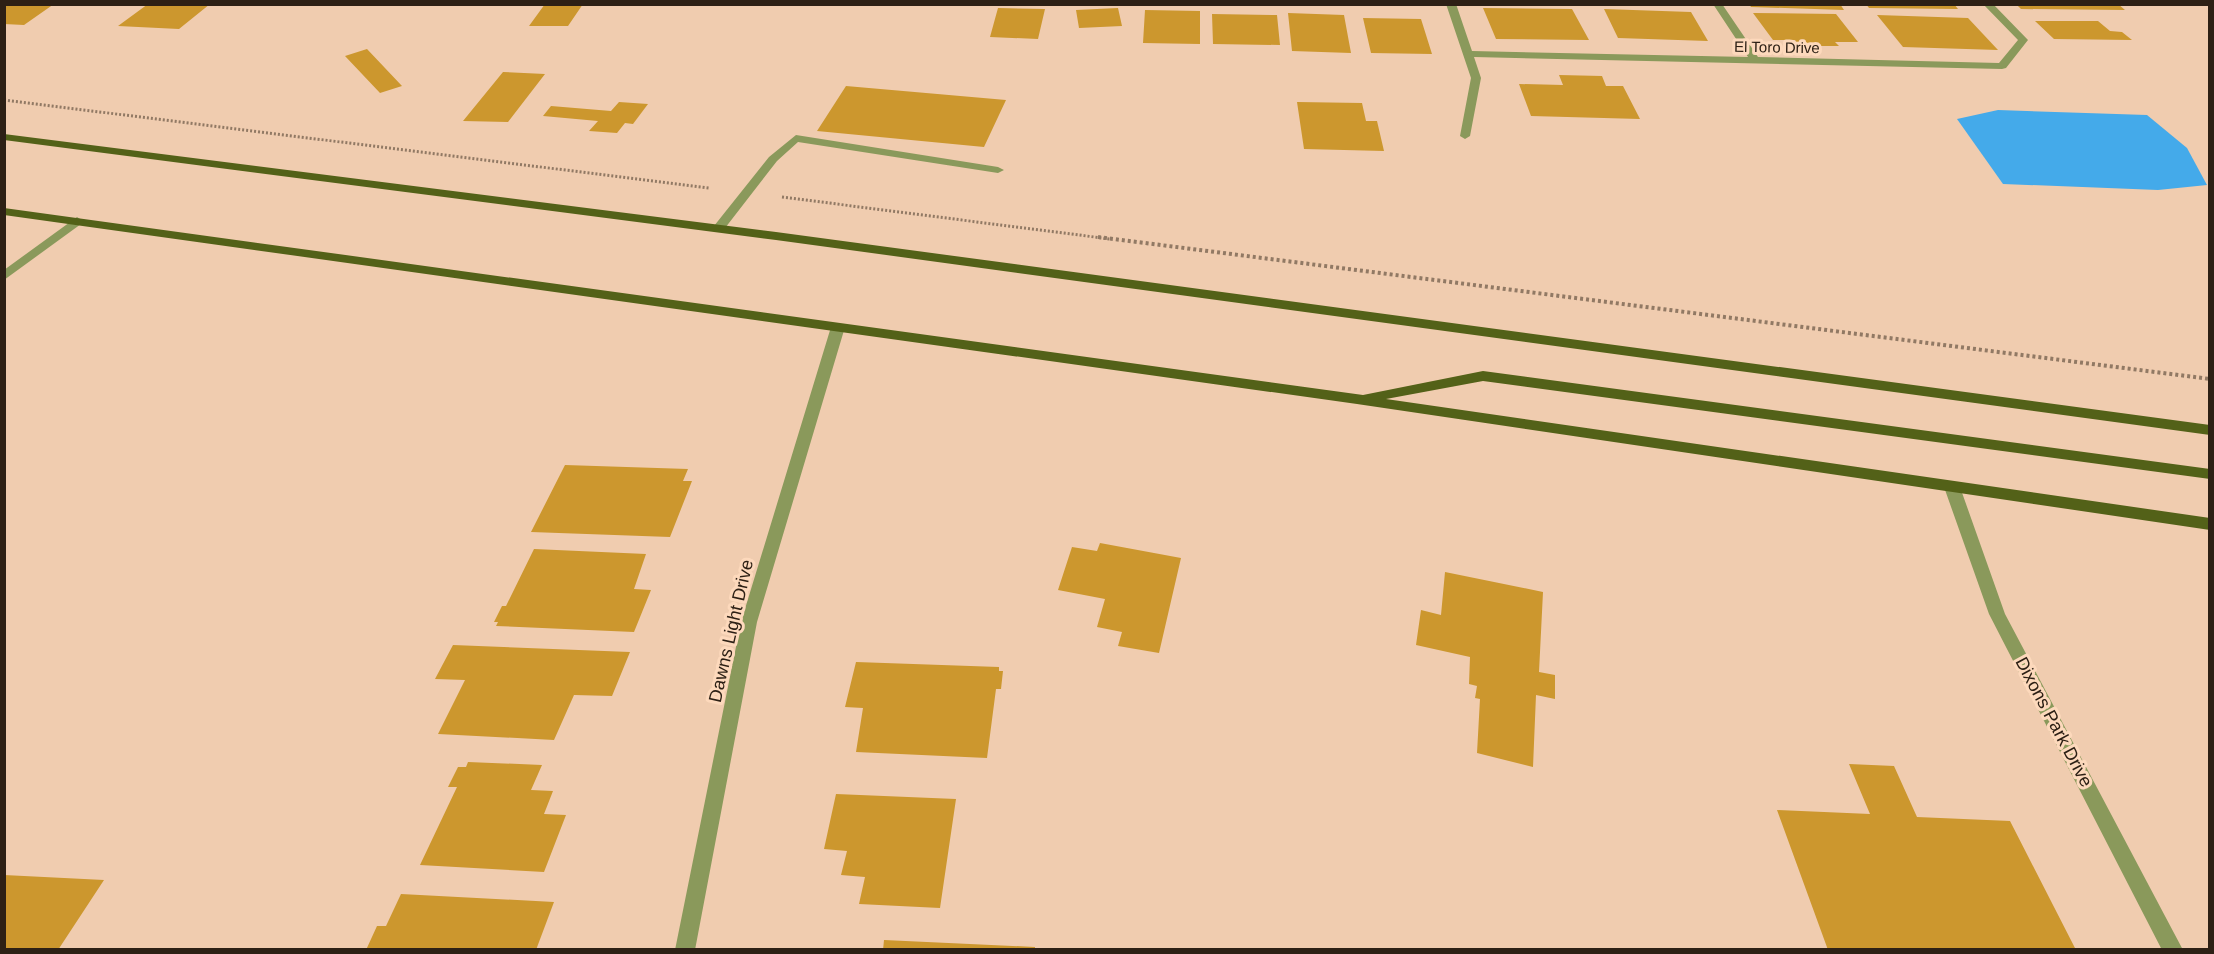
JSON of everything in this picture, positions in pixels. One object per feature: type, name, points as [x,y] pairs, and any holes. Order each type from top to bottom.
[{"type":"main road","points":[[4,137],[718,229],[2210,430]]},
{"type":"main road","points":[[4,211],[1357,399],[2210,524]]},
{"type":"main road","points":[[1357,399],[1483,376],[2210,474]]},
{"type":"street","points":[[1451,4],[1476,78],[1465,136]]},
{"type":"street","points":[[1718,4],[1755,61]]},
{"type":"street","name":"El Toro Drive","points":[[1468,54],[2002,66],[2023,40],[1987,4]]},
{"type":"street","points":[[718,229],[773,159],[796,138],[998,170]]},
{"type":"street","points":[[4,276],[77,221]]},
{"type":"street","name":"Dawns Light Drive","points":[[685,950],[749,622],[838,327]]},
{"type":"street","name":"Dixons Park Drive","points":[[1952,487],[1997,614],[2173,950]]},
{"type":"path","points":[[4,100],[700,187]]},
{"type":"path","points":[[785,198],[2210,379]]},
{"type":"water","points":[[1998,110],[2147,115],[2187,148],[2207,185],[2158,190],[2003,184],[1957,119]]},
{"type":"building","points":[[4,4],[54,4],[24,25],[4,24]]},
{"type":"building","points":[[148,4],[210,4],[179,29],[118,26]]},
{"type":"building","points":[[545,4],[583,4],[568,26],[529,26]]},
{"type":"building","points":[[1749,4],[1840,4],[1844,10],[1751,7]]},
{"type":"building","points":[[1866,4],[1954,4],[1958,9],[1869,8]]},
{"type":"building","points":[[2016,4],[2118,4],[2125,10],[2021,9]]},
{"type":"building","points":[[998,8],[1045,9],[1038,39],[990,37]]},
{"type":"building","points":[[1118,8],[1122,26],[1079,28],[1076,10]]},
{"type":"building","points":[[1483,8],[1572,9],[1589,40],[1496,39]]},
{"type":"building","points":[[1604,9],[1691,12],[1708,41],[1618,38]]},
{"type":"building","points":[[1145,10],[1200,11],[1200,44],[1143,43]]},
{"type":"building","points":[[1288,13],[1344,15],[1351,53],[1292,51]]},
{"type":"building","points":[[1753,13],[1836,14],[1858,42],[1835,42],[1839,46],[1799,46],[1795,40],[1773,40]]},
{"type":"building","points":[[1212,14],[1277,15],[1280,45],[1213,44]]},
{"type":"building","points":[[1877,15],[1968,18],[1998,50],[1903,47]]},
{"type":"building","points":[[1363,18],[1421,19],[1432,54],[1371,53]]},
{"type":"building","points":[[2035,21],[2098,21],[2110,31],[2122,32],[2132,40],[2054,39]]},
{"type":"building","points":[[367,49],[402,86],[380,93],[345,56]]},
{"type":"building","points":[[503,72],[545,74],[508,122],[463,121]]},
{"type":"building","points":[[1559,75],[1602,76],[1606,86],[1623,86],[1640,119],[1531,116],[1519,84],[1563,85]]},
{"type":"building","points":[[846,86],[1006,100],[984,147],[817,131]]},
{"type":"building","points":[[619,102],[648,104],[633,124],[625,123],[617,133],[589,131],[598,121],[543,116],[551,106],[611,111]]},
{"type":"building","points":[[1297,102],[1362,103],[1366,121],[1377,121],[1384,151],[1304,149]]},
{"type":"building","points":[[565,465],[688,469],[683,481],[692,481],[670,537],[531,532]]},
{"type":"building","points":[[1100,543],[1181,558],[1159,653],[1118,646],[1122,632],[1097,627],[1105,599],[1058,590],[1072,547],[1097,551]]},
{"type":"building","points":[[534,549],[646,554],[634,589],[651,590],[634,632],[496,626],[498,622],[494,622],[502,606],[506,606]]},
{"type":"building","points":[[1445,572],[1543,592],[1539,672],[1555,675],[1555,699],[1536,695],[1533,767],[1477,753],[1480,699],[1475,698],[1477,686],[1469,684],[1470,657],[1416,645],[1421,610],[1441,615]]},
{"type":"building","points":[[453,645],[630,652],[612,696],[574,695],[554,740],[438,734],[465,680],[435,679]]},
{"type":"building","points":[[856,662],[999,667],[999,671],[1003,671],[1001,689],[996,689],[987,758],[856,752],[863,708],[845,707]]},
{"type":"building","points":[[468,762],[542,765],[531,790],[553,791],[544,814],[566,815],[544,872],[420,865],[457,787],[448,787],[458,767],[466,767]]},
{"type":"building","points":[[1849,764],[1894,766],[1917,817],[2010,821],[2076,950],[1828,950],[1777,810],[1870,814]]},
{"type":"building","points":[[836,794],[956,799],[940,908],[859,904],[865,877],[841,875],[847,851],[824,849]]},
{"type":"building","points":[[4,875],[104,880],[58,950],[4,950]]},
{"type":"building","points":[[401,894],[554,902],[536,950],[366,950],[377,926],[386,926]]},
{"type":"building","points":[[884,940],[1035,947],[1035,950],[883,950]]}]
